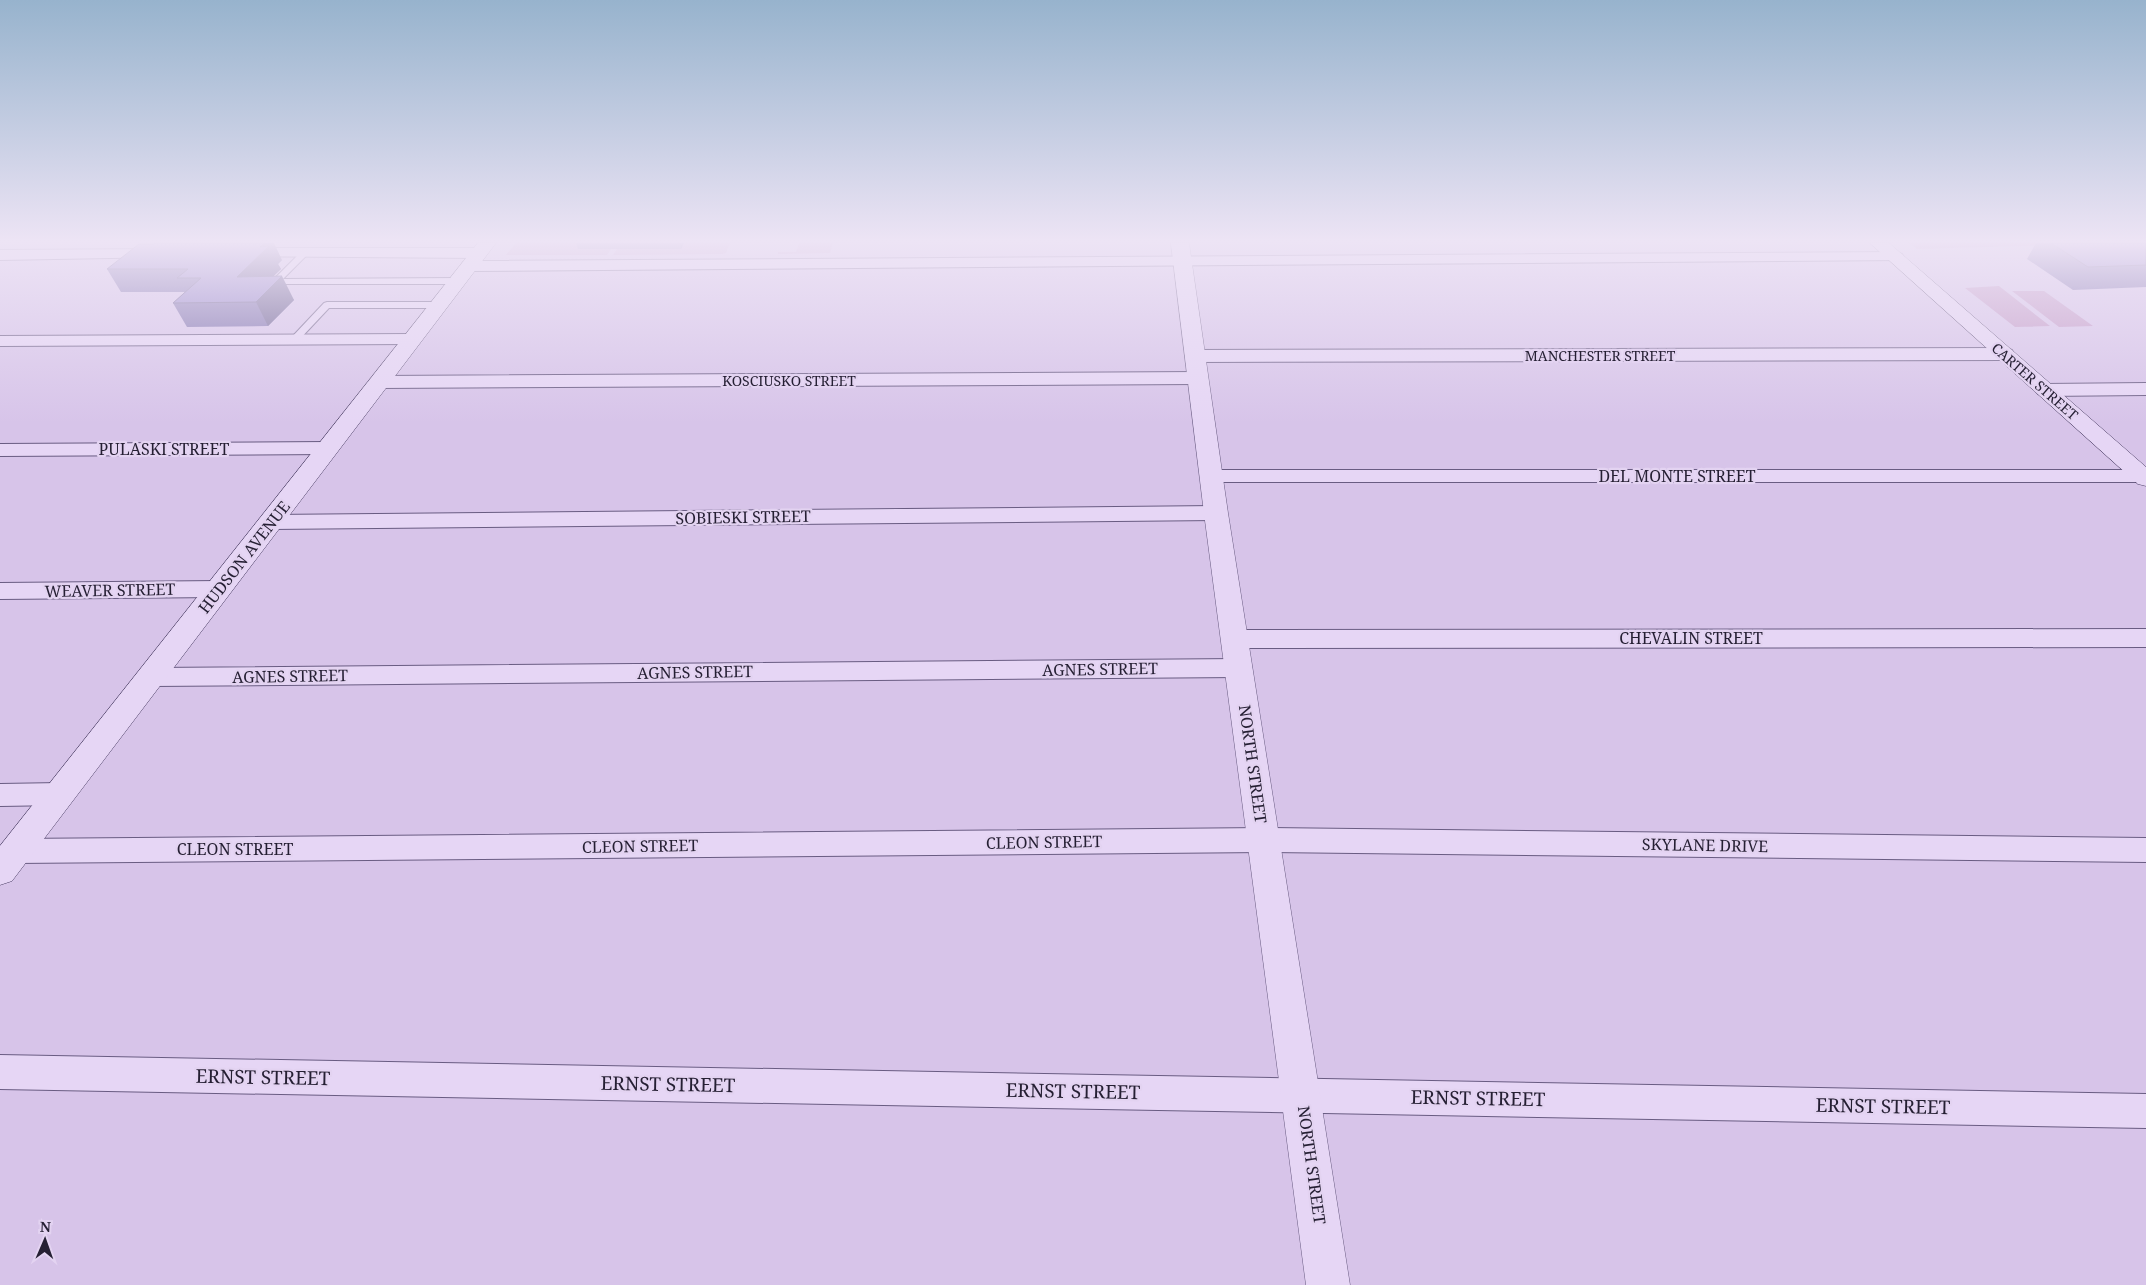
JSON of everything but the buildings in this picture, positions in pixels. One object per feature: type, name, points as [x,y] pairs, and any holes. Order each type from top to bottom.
[{"type":"main road","name":"NORTH STREET","points":[[1188,303],[1216,513],[1302,1095],[1328,1285]]},
{"type":"main road","name":"CARTER STREET","points":[[1948,303],[2145,478]]},
{"type":"main road","name":"HUDSON AVENUE","points":[[8,861],[439,305]]},
{"type":"street","points":[[0,341],[412,339]]},
{"type":"street","name":"MANCHESTER STREET","points":[[1197,367],[2005,354]]},
{"type":"street","name":"KOSCIUSKO STREET","points":[[379,382],[1197,367]]},
{"type":"street","points":[[2045,390],[2146,389]]},
{"type":"street","name":"PULASKI STREET","points":[[0,450],[328,448]]},
{"type":"street","name":"DEL MONTE STREET","points":[[1211,476],[2145,478]]},
{"type":"street","name":"SOBIESKI STREET","points":[[271,522],[1216,513]]},
{"type":"street","name":"WEAVER STREET","points":[[0,591],[219,589]]},
{"type":"street","name":"CHEVALIN STREET","points":[[1237,653],[2146,638]]},
{"type":"street","name":"AGNES STREET","points":[[151,677],[1237,653]]},
{"type":"street","points":[[0,795],[60,794]]},
{"type":"street","name":"SKYLANE DRIVE","points":[[1264,840],[2146,850]]},
{"type":"street","name":"CLEON STREET","points":[[8,861],[1264,840]]},
{"type":"street","name":"ERNST STREET","points":[[0,1072],[2146,1111]]},
{"type":"lane","points":[[294,340],[327,305],[439,305]]},
{"type":"shaded area","points":[[1984,303],[2021,303],[2050,326],[2015,327]]},
{"type":"shaded area","points":[[2028,303],[2061,303],[2093,326],[2059,327]]}]
